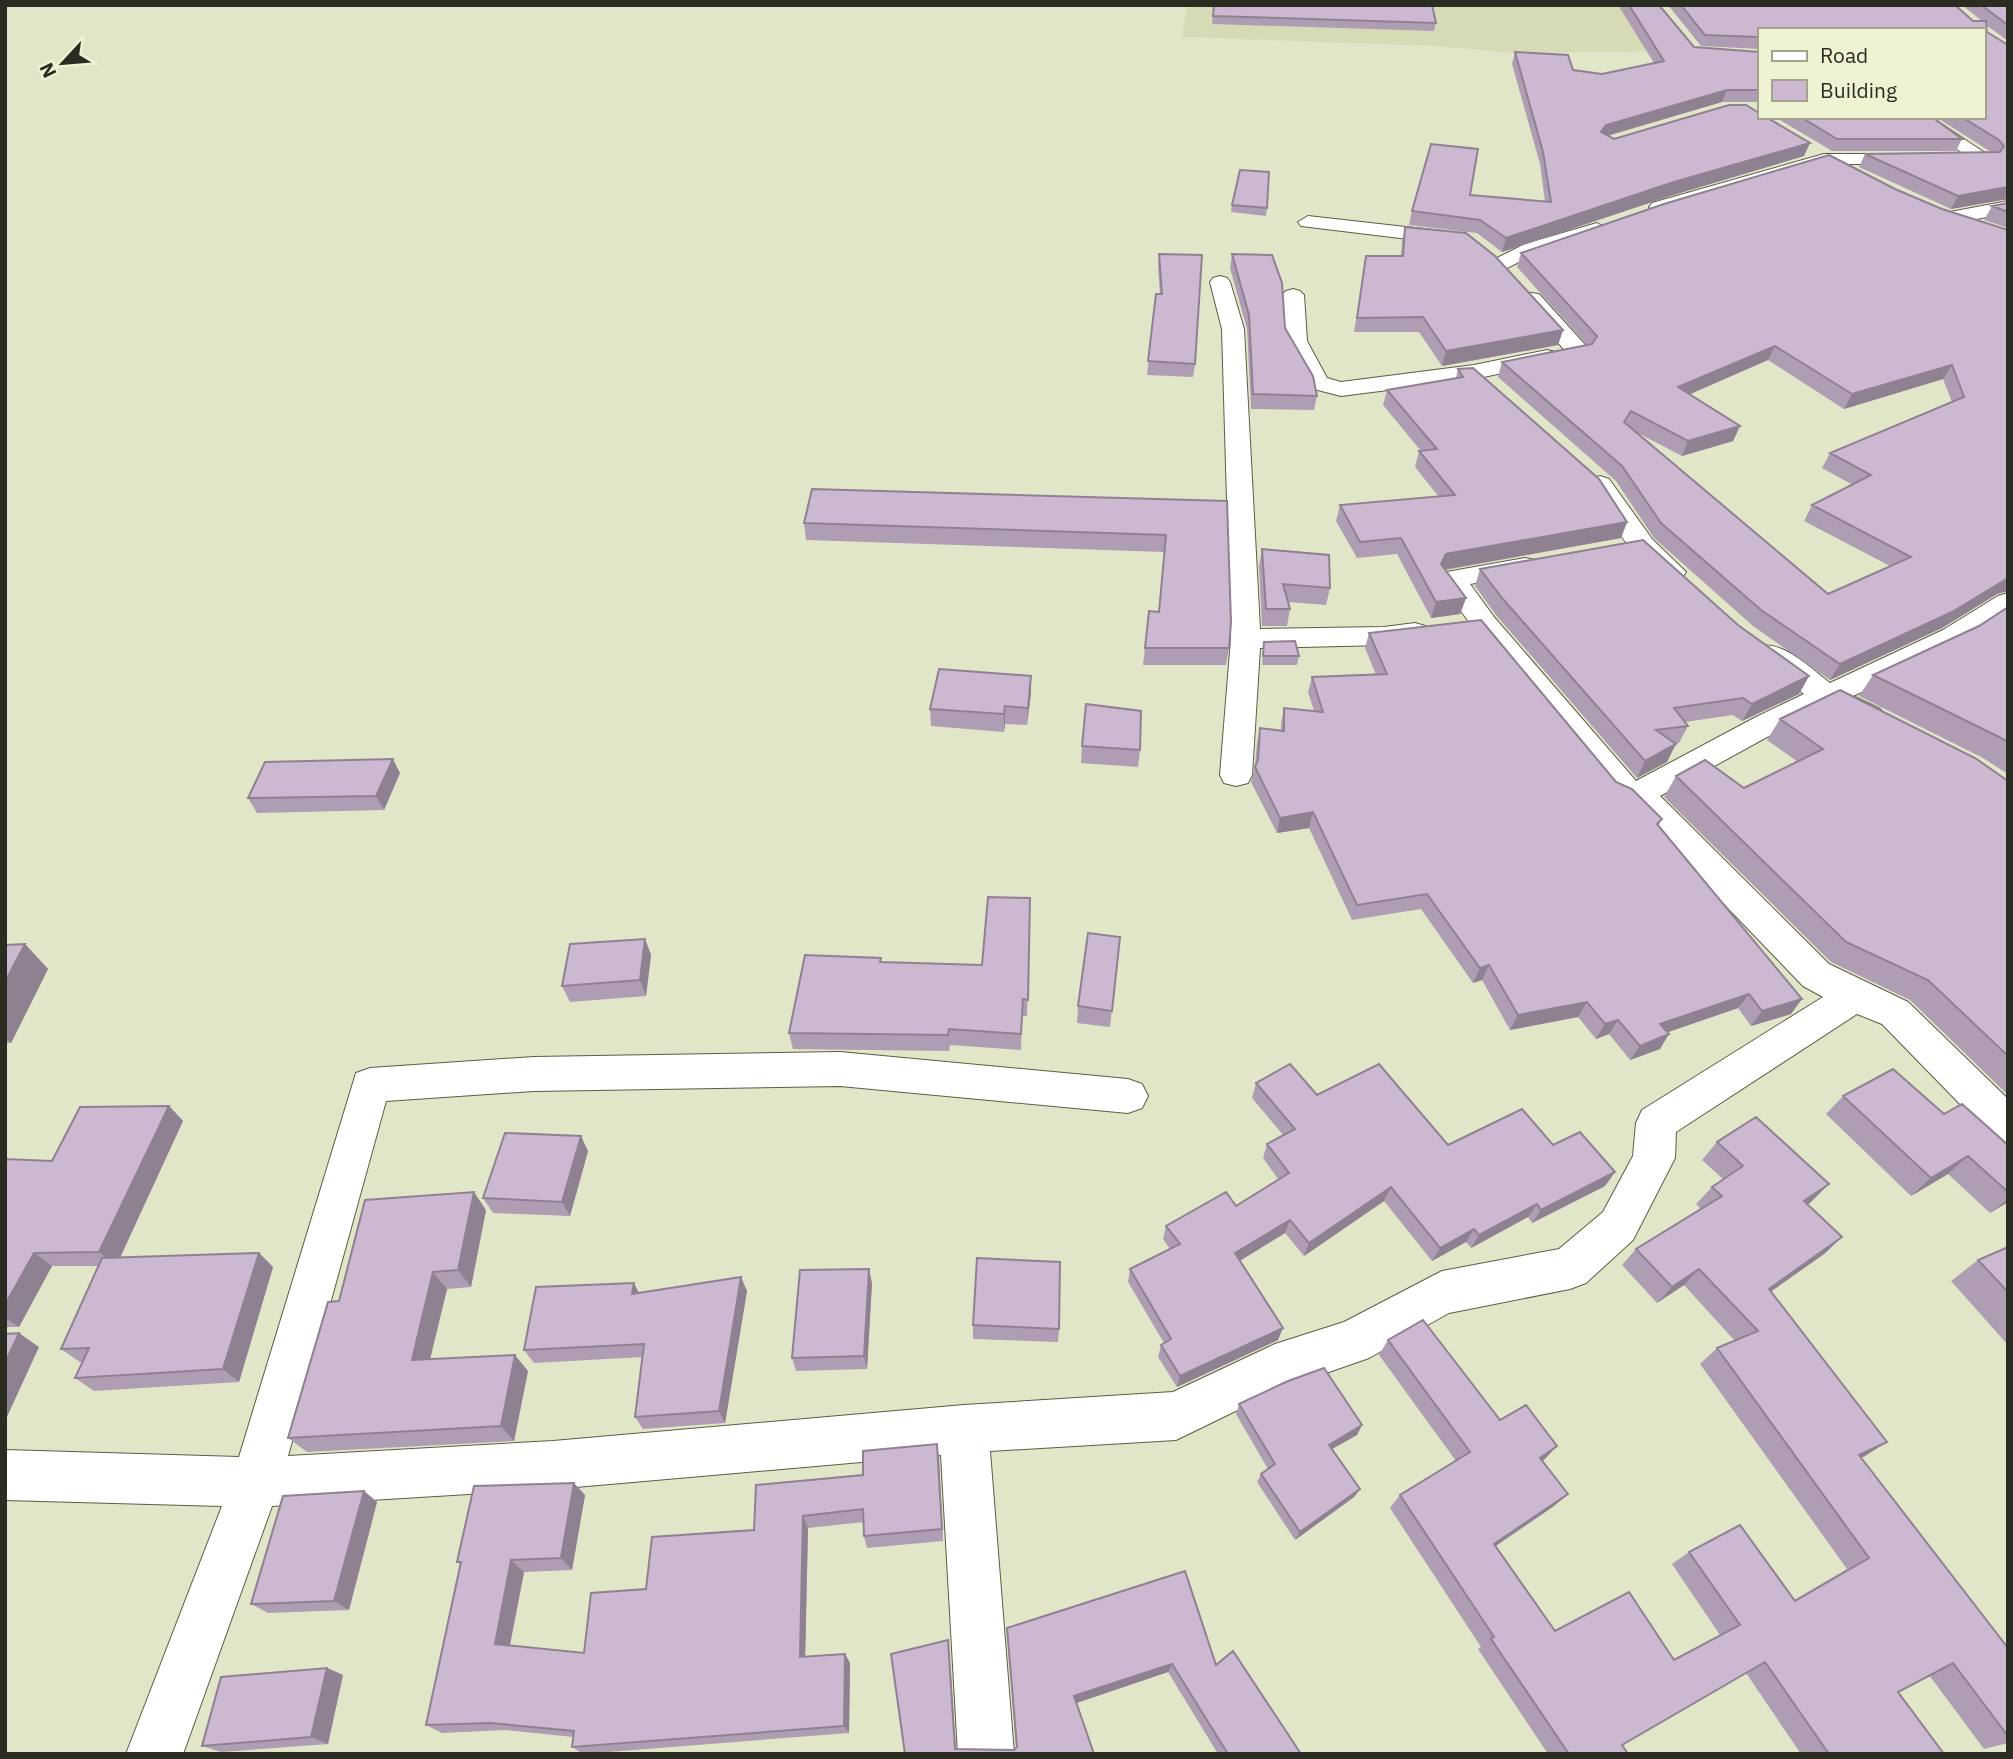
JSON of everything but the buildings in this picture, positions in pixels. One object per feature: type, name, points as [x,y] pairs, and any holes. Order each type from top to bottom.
[{"type":"street","points":[[1639,213],[1706,191],[1824,159],[1984,159],[1922,119]]},
{"type":"street","points":[[1802,145],[1857,177]]},
{"type":"street","points":[[1987,230],[1944,215],[2008,207]]},
{"type":"street","points":[[1293,295],[1296,341],[1318,383],[1341,388],[1474,372],[1578,351],[1500,264],[1474,244],[1308,222]]},
{"type":"street","points":[[1500,264],[1532,248],[1615,222]]},
{"type":"street","points":[[1220,282],[1233,329],[1247,639],[1236,775]]},
{"type":"street","points":[[1474,372],[1501,396]]},
{"type":"street","points":[[1586,471],[1605,488],[1628,547],[1690,589]]},
{"type":"street","points":[[1560,559],[1452,579],[1464,626],[1622,788],[1638,794],[1816,975],[1895,1013],[2008,1126]]},
{"type":"street","points":[[1638,794],[1767,724],[1953,637],[2008,602]]},
{"type":"street","points":[[1247,639],[1384,636],[1464,626]]},
{"type":"street","points":[[1752,642],[1829,697],[1892,728]]},
{"type":"street","points":[[5,1475],[256,1482],[553,1465],[964,1429],[1176,1416],[1275,1367],[1353,1342],[1442,1293],[1570,1268],[1618,1226],[1654,1158],[1656,1123],[1840,1006],[1853,995]]},
{"type":"street","points":[[154,1754],[162,1741],[256,1482],[370,1085],[534,1074],[840,1069],[1128,1096]]},
{"type":"street","points":[[964,1429],[986,1754]]},
{"type":"shaded area","points":[[1187,5],[1638,5],[1683,51],[1515,53],[1435,46],[1182,37]]}]
